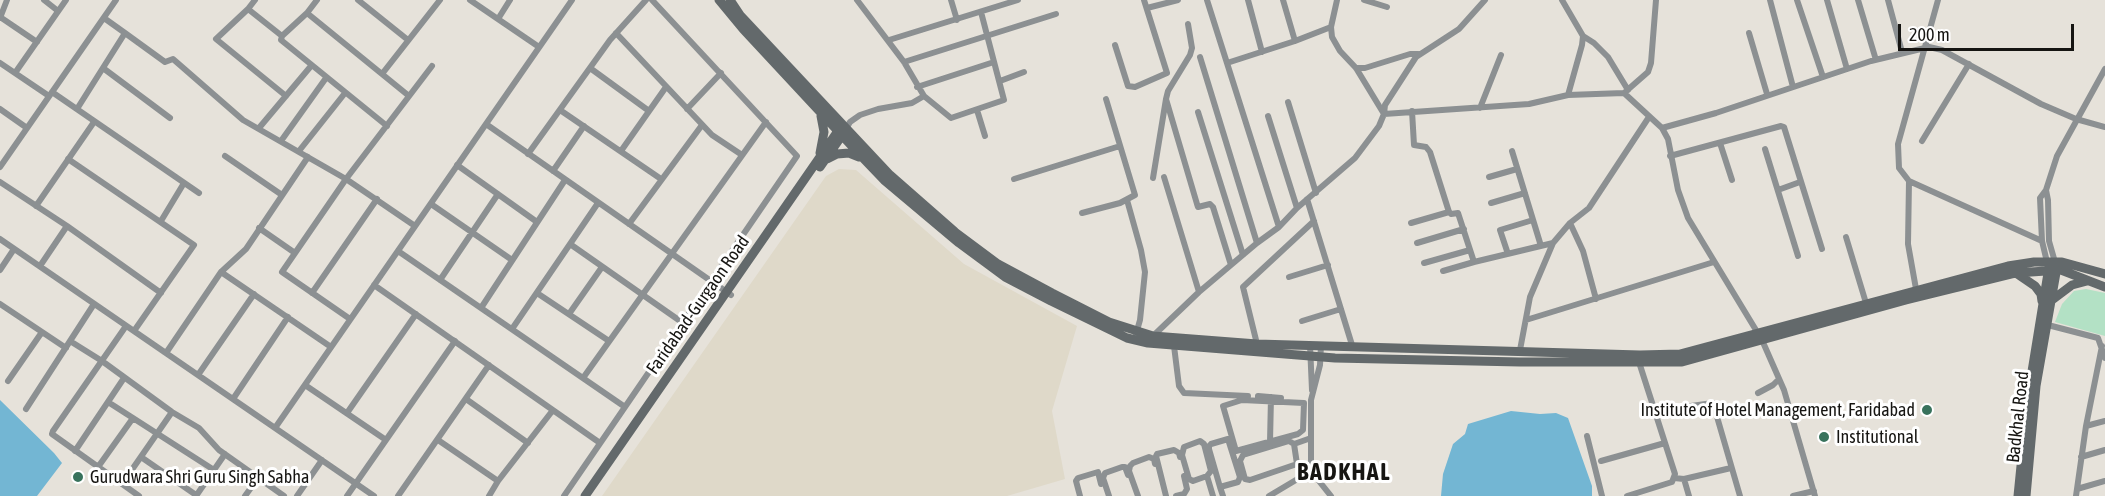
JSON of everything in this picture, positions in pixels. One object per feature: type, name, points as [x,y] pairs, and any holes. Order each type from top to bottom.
[{"type":"street","points":[[7,0],[0,18],[37,42]]},
{"type":"street","points":[[44,0],[58,10]]},
{"type":"street","points":[[15,73],[66,0]]},
{"type":"street","points":[[0,167],[116,0]]},
{"type":"street","points":[[255,0],[216,39],[286,96]]},
{"type":"street","points":[[282,36],[307,14],[317,0]]},
{"type":"street","points":[[358,0],[408,40]]},
{"type":"street","points":[[382,74],[440,0]]},
{"type":"street","points":[[470,0],[539,47]]},
{"type":"street","points":[[498,19],[510,0]]},
{"type":"street","points":[[275,428],[572,0]]},
{"type":"street","points":[[528,154],[616,33],[646,0]]},
{"type":"street","points":[[564,496],[797,156],[652,0]]},
{"type":"street","points":[[720,0],[821,115],[955,232],[998,264],[1135,335],[1257,344],[1520,350],[1682,362],[1866,303],[1916,290],[2052,266],[2105,287]]},
{"type":"street","points":[[730,0],[740,15],[842,131],[862,158],[884,180],[959,243],[1005,277],[1050,301],[1135,335],[1174,346],[1309,356],[1497,362],[1638,359]]},
{"type":"street","points":[[858,0],[889,40],[924,96],[951,118],[1004,100],[981,12]]},
{"type":"street","points":[[951,0],[957,20]]},
{"type":"street","points":[[889,40],[1018,0]]},
{"type":"street","points":[[1115,45],[1128,86],[1135,87],[1167,73],[1144,0]]},
{"type":"street","points":[[1147,9],[1178,0]]},
{"type":"street","points":[[1207,0],[1279,227]]},
{"type":"street","points":[[1248,0],[1262,52]]},
{"type":"street","points":[[1283,0],[1295,41]]},
{"type":"street","points":[[1336,0],[1331,27],[1332,37],[1340,51],[1356,68],[1384,114]]},
{"type":"street","points":[[1364,0],[1387,8]]},
{"type":"street","points":[[1153,336],[1199,292],[1279,227],[1297,208],[1355,158],[1379,126],[1385,105],[1393,89],[1418,54],[1459,29],[1485,0]]},
{"type":"street","points":[[1562,0],[1582,36],[1582,45],[1568,95]]},
{"type":"street","points":[[1384,114],[1529,104],[1568,95],[1626,91],[1648,72],[1651,63],[1656,0]]},
{"type":"street","points":[[1770,0],[1793,87]]},
{"type":"street","points":[[1797,0],[1823,77]]},
{"type":"street","points":[[1827,0],[1847,69]]},
{"type":"street","points":[[1858,0],[1876,60]]},
{"type":"street","points":[[1888,0],[1902,52]]},
{"type":"street","points":[[1938,0],[1923,47],[1898,144],[1899,168],[1909,181],[2042,241]]},
{"type":"street","points":[[248,9],[282,36],[281,40],[311,66],[387,126]]},
{"type":"street","points":[[307,14],[409,96]]},
{"type":"street","points":[[904,62],[1056,14]]},
{"type":"street","points":[[104,18],[165,62],[173,59],[243,120],[346,179],[415,226]]},
{"type":"street","points":[[1154,178],[1168,91],[1190,55],[1192,37],[1188,24]]},
{"type":"street","points":[[1227,63],[1331,27]]},
{"type":"street","points":[[77,109],[125,33]]},
{"type":"street","points":[[616,33],[712,135],[742,155]]},
{"type":"street","points":[[1749,33],[1767,94]]},
{"type":"street","points":[[1582,36],[1594,43],[1608,57],[1626,91],[1662,128],[1668,139],[1678,190],[1689,218],[1760,337],[1779,379],[1815,493],[1793,496]]},
{"type":"street","points":[[1662,128],[1923,47],[1936,48],[2041,104],[2076,119],[2105,127]]},
{"type":"street","points":[[1356,68],[1365,68],[1410,54],[1418,54]]},
{"type":"street","points":[[1480,108],[1502,55]]},
{"type":"street","points":[[1200,57],[1257,243]]},
{"type":"street","points":[[917,87],[994,62]]},
{"type":"street","points":[[0,63],[77,109],[199,193]]},
{"type":"street","points":[[1922,141],[1969,64]]},
{"type":"street","points":[[259,128],[311,66]]},
{"type":"street","points":[[350,319],[282,272],[346,179],[432,66]]},
{"type":"street","points":[[103,68],[170,118]]},
{"type":"street","points":[[590,68],[649,111]]},
{"type":"street","points":[[2042,307],[2052,266],[2042,241],[2040,198],[2046,190],[2057,156],[2105,69]]},
{"type":"street","points":[[1000,81],[1023,72]]},
{"type":"street","points":[[687,109],[720,73]]},
{"type":"street","points":[[281,141],[326,78]]},
{"type":"street","points":[[621,151],[666,87]]},
{"type":"street","points":[[299,151],[345,93]]},
{"type":"street","points":[[842,131],[860,115],[912,103],[924,96]]},
{"type":"street","points":[[1082,213],[1127,200],[1135,195],[1106,99]]},
{"type":"street","points":[[1166,99],[1198,207],[1210,204],[1213,207],[1231,265]]},
{"type":"street","points":[[1288,102],[1316,193]]},
{"type":"street","points":[[0,109],[27,128]]},
{"type":"street","points":[[560,110],[661,179]]},
{"type":"street","points":[[977,110],[985,136]]},
{"type":"street","points":[[1412,111],[1414,146],[1426,147],[1430,153],[1449,212]]},
{"type":"street","points":[[1198,112],[1243,255]]},
{"type":"street","points":[[821,115],[824,132],[823,159],[849,153],[862,158]]},
{"type":"street","points":[[1268,116],[1297,208]]},
{"type":"street","points":[[1520,350],[1530,297],[1553,243],[1570,223],[1589,208],[1649,117]]},
{"type":"street","points":[[36,206],[94,122]]},
{"type":"street","points":[[583,378],[766,122]]},
{"type":"street","points":[[486,124],[729,294]]},
{"type":"street","points":[[629,224],[702,125]]},
{"type":"street","points":[[553,171],[584,126]]},
{"type":"street","points":[[1670,156],[1784,127],[1822,249]]},
{"type":"street","name":"Faridabad-Gurgaon Road","points":[[585,496],[842,131]]},
{"type":"street","points":[[1720,142],[1732,180]]},
{"type":"street","points":[[1014,179],[1120,146]]},
{"type":"street","points":[[1766,149],[1798,256]]},
{"type":"street","points":[[1512,151],[1541,246]]},
{"type":"street","points":[[225,156],[282,195]]},
{"type":"street","points":[[166,353],[221,272],[246,249],[308,157]]},
{"type":"street","points":[[68,159],[194,245],[134,332]]},
{"type":"street","points":[[458,165],[537,222]]},
{"type":"street","points":[[1489,177],[1517,169]]},
{"type":"street","points":[[1164,177],[1199,292]]},
{"type":"street","points":[[481,308],[565,180]]},
{"type":"street","points":[[1909,181],[1908,244],[1916,290]]},
{"type":"street","points":[[0,182],[67,226],[161,293]]},
{"type":"street","points":[[1778,190],[1800,182]]},
{"type":"street","points":[[161,221],[184,183]]},
{"type":"street","points":[[2043,324],[2052,300],[2052,266],[2046,190]]},
{"type":"street","points":[[1491,203],[1525,193]]},
{"type":"street","points":[[440,280],[498,194]]},
{"type":"street","points":[[312,293],[377,199]]},
{"type":"street","points":[[1307,199],[1352,345]]},
{"type":"street","points":[[1127,200],[1145,272],[1143,301],[1135,335]]},
{"type":"street","points":[[512,329],[598,203]]},
{"type":"street","points":[[431,204],[512,260]]},
{"type":"street","points":[[1411,224],[1449,212],[1458,213],[1474,262]]},
{"type":"street","points":[[1508,254],[1500,230],[1533,220]]},
{"type":"street","points":[[1257,344],[1243,287],[1314,221]]},
{"type":"street","points":[[1570,223],[1583,251],[1596,298]]},
{"type":"street","points":[[40,266],[67,226]]},
{"type":"street","points":[[259,228],[295,253]]},
{"type":"street","points":[[1417,243],[1464,229]]},
{"type":"street","points":[[1846,237],[1866,303]]},
{"type":"street","points":[[0,239],[374,496]]},
{"type":"street","points":[[1443,271],[1553,243]]},
{"type":"street","points":[[570,244],[683,323]]},
{"type":"street","points":[[0,270],[14,249]]},
{"type":"street","points":[[1424,263],[1470,250]]},
{"type":"street","points":[[398,251],[625,407]]},
{"type":"street","points":[[1526,320],[1714,262]]},
{"type":"street","points":[[1289,277],[1328,266]]},
{"type":"street","points":[[1760,337],[2008,266],[2052,266],[2105,274]]},
{"type":"street","points":[[569,314],[602,267]]},
{"type":"street","points":[[221,272],[331,347]]},
{"type":"street","points":[[2016,273],[2035,286],[2041,294],[2043,324]]},
{"type":"street","points":[[2052,300],[2072,285],[2089,281]]},
{"type":"street","points":[[374,285],[600,443]]},
{"type":"street","points":[[537,292],[609,341]]},
{"type":"street","points":[[198,375],[254,294]]},
{"type":"street","name":"Faridabad-Gurgaon Road","points":[[592,496],[729,294]]},
{"type":"street","points":[[0,304],[66,348]]},
{"type":"street","points":[[26,409],[94,304]]},
{"type":"street","points":[[1302,321],[1341,309]]},
{"type":"street","points":[[346,413],[416,314]]},
{"type":"street","points":[[233,399],[288,317]]},
{"type":"street","points":[[2043,324],[2098,338],[2105,358]]},
{"type":"street","name":"Badkhal Road","points":[[2026,496],[2043,324]]},
{"type":"street","name":"Badkhal Road","points":[[2018,496],[2033,353],[2043,324]]},
{"type":"street","points":[[126,326],[52,433],[53,436],[139,496]]},
{"type":"street","points":[[8,381],[42,332]]},
{"type":"street","points":[[2098,338],[2105,333]]},
{"type":"street","points":[[70,341],[102,361],[172,412],[199,428],[225,454],[284,496]]},
{"type":"street","points":[[347,496],[455,341]]},
{"type":"street","points":[[1310,345],[1311,471],[1331,496]]},
{"type":"street","points":[[1312,397],[1318,375],[1321,345]]},
{"type":"street","points":[[1174,346],[1179,386],[1184,393],[1271,399],[1302,402],[1305,405],[1301,432],[1236,451],[1222,406],[1242,400],[1271,399],[1312,397]]},
{"type":"street","points":[[2102,346],[2085,426],[2077,492],[2105,481]]},
{"type":"street","points":[[1638,359],[1674,467],[1674,478]]},
{"type":"street","points":[[398,496],[489,365]]},
{"type":"street","points":[[75,450],[124,378]]},
{"type":"street","points":[[1758,393],[1779,379]]},
{"type":"street","points":[[304,385],[386,440]]},
{"type":"street","points":[[466,399],[528,443]]},
{"type":"street","points":[[1270,442],[1271,399]]},
{"type":"street","points":[[108,402],[214,470]]},
{"type":"street","points":[[1654,411],[1713,403],[1740,496]]},
{"type":"street","points":[[489,496],[553,410]]},
{"type":"street","points":[[122,484],[172,412]]},
{"type":"street","points":[[98,467],[133,418]]},
{"type":"street","points":[[2085,426],[2105,421]]},
{"type":"street","points":[[1587,436],[1602,496]]},
{"type":"street","points":[[1294,444],[1297,464],[1250,480],[1245,479],[1240,461],[1243,455],[1289,441],[1294,444],[1311,438]]},
{"type":"street","points":[[1220,487],[1240,480],[1228,439],[1209,446],[1220,487],[1223,496]]},
{"type":"street","points":[[438,440],[498,482]]},
{"type":"street","points":[[1202,442],[1211,471],[1207,476],[1193,481],[1189,479],[1182,455],[1184,447],[1202,442]]},
{"type":"street","points":[[1601,461],[1665,442]]},
{"type":"street","points":[[1164,496],[1155,456],[1174,450],[1179,453],[1187,489],[1184,494],[1176,496]]},
{"type":"street","points":[[2081,456],[2105,450]]},
{"type":"street","points":[[141,457],[196,496],[225,454]]},
{"type":"street","points":[[1135,496],[1129,471],[1130,466],[1149,457],[1154,459],[1164,496]]},
{"type":"street","points":[[297,496],[322,460]]},
{"type":"street","points":[[1107,496],[1105,473],[1122,467],[1126,470],[1135,496]]},
{"type":"street","points":[[1627,496],[1668,483],[1674,478],[1684,479],[1731,468]]},
{"type":"street","points":[[1269,496],[1311,471]]},
{"type":"street","points":[[1080,496],[1076,480],[1098,472],[1107,496]]},
{"type":"street","points":[[1207,476],[1214,496]]},
{"type":"street","points":[[245,496],[258,478]]},
{"type":"street","points":[[1684,479],[1689,496]]},
{"type":"shaded area","points":[[839,169],[856,170],[964,264],[1077,326],[1052,411],[1065,479],[1007,496],[602,496],[826,176]]},
{"type":"green space","points":[[2086,289],[2105,293],[2105,336],[2055,322],[2062,304],[2074,291]]},
{"type":"water","points":[[0,400],[62,463],[37,496],[0,496]]},
{"type":"water","points":[[1511,411],[1556,413],[1568,418],[1592,486],[1592,496],[1441,496],[1443,474],[1453,444],[1465,434],[1468,424]]},
{"type":"place","name":"Institute of Hotel Management, Faridabad","points":[[1927,410]]},
{"type":"place","name":"Institutional","points":[[1824,437]]},
{"type":"place","name":"Gurudwara Shri Guru Singh Sabha","points":[[78,477]]},
{"type":"district","name":"BADKHAL","points":[[1344,472]]}]
